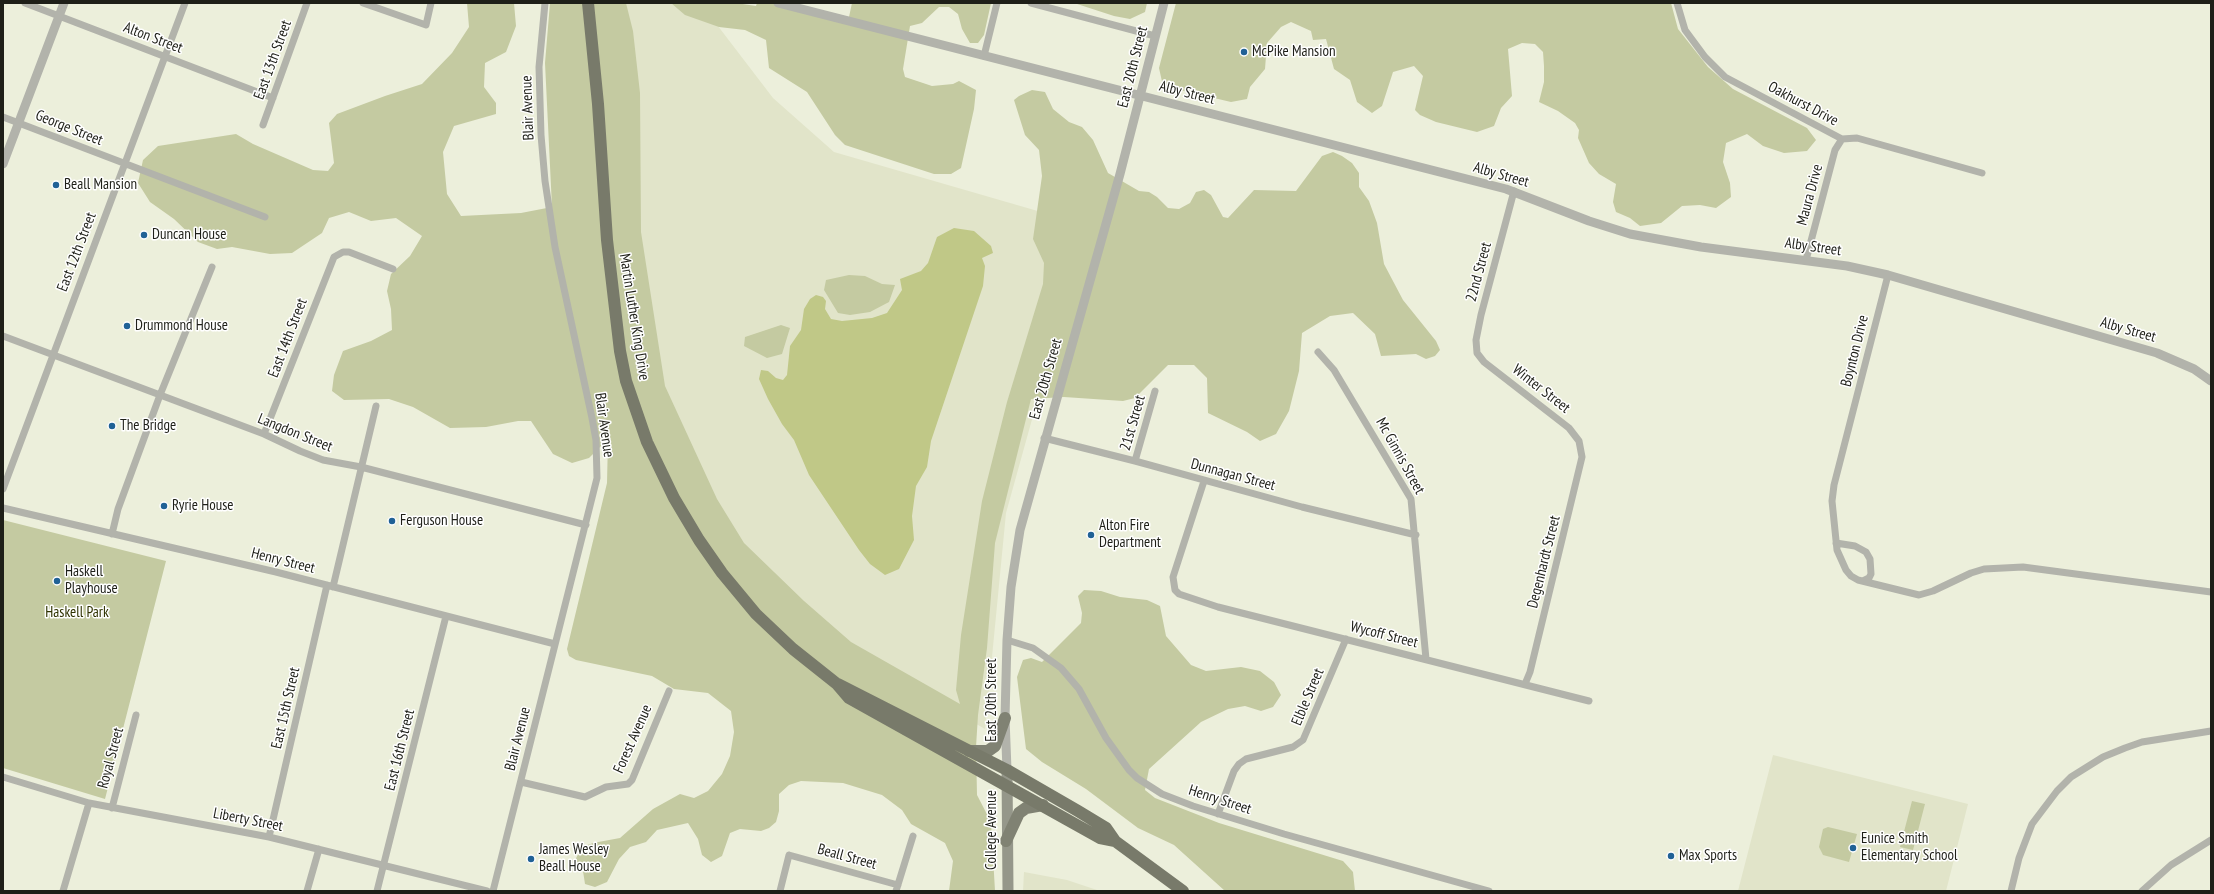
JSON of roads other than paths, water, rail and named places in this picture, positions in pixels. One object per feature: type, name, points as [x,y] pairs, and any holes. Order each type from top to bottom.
[{"type":"highway","name":"Martin Luther King Drive","points":[[588,3],[592,36],[611,284],[620,351],[635,411],[654,459],[674,498],[699,540],[722,572],[745,601],[776,634],[837,684]]},
{"type":"highway","points":[[837,684],[1006,770],[1106,828],[1115,841],[1183,891]]},
{"type":"highway","points":[[837,684],[849,698],[1006,784],[1100,838],[1115,841]]},
{"type":"main road","points":[[970,752],[988,751],[995,746],[1005,718]]},
{"type":"main road","name":"College Avenue","points":[[1006,770],[1008,891]]},
{"type":"main road","points":[[1006,841],[1019,813],[1026,808],[1043,805]]},
{"type":"street","name":"Alton Street","points":[[25,3],[273,98]]},
{"type":"street","points":[[3,164],[64,3]]},
{"type":"street","name":"East 12th Street","points":[[3,489],[185,3]]},
{"type":"street","name":"East 13th Street","points":[[263,125],[307,3]]},
{"type":"street","points":[[363,3],[426,25],[431,3]]},
{"type":"street","name":"Blair Avenue","points":[[493,891],[586,525],[596,478],[596,440],[555,247],[545,181],[539,90],[540,38],[545,3]]},
{"type":"street","name":"Alby Street","points":[[778,3],[1514,191],[1589,221],[1630,234],[1701,247],[1806,260],[1888,275],[2157,353],[2194,369],[2211,381]]},
{"type":"street","points":[[984,56],[997,3]]},
{"type":"street","points":[[1031,3],[1155,36]]},
{"type":"street","name":"East 20th Street","points":[[1006,770],[1005,718],[1007,640],[1011,588],[1020,530],[1044,438],[1141,96],[1164,3]]},
{"type":"street","name":"Oakhurst Drive","points":[[1677,3],[1686,30],[1705,57],[1725,77],[1842,139],[1857,138],[1982,173]]},
{"type":"street","name":"George Street","points":[[3,116],[264,217]]},
{"type":"street","name":"Maura Drive","points":[[1806,260],[1835,150],[1842,139]]},
{"type":"street","name":"22nd Street","points":[[1480,359],[1477,354],[1476,340],[1481,315],[1514,191]]},
{"type":"street","name":"East 14th Street","points":[[264,434],[329,268],[338,254],[349,252],[393,268]]},
{"type":"street","points":[[112,534],[118,509],[160,395],[212,267]]},
{"type":"street","name":"Boynton Drive","points":[[1888,275],[1834,486],[1832,501],[1836,543],[1846,570],[1851,576],[1863,581],[1919,595],[1933,591],[1971,573],[1984,569],[2023,567],[2211,592]]},
{"type":"street","name":"Langdon Street","points":[[3,336],[264,434],[323,460],[361,467],[586,525]]},
{"type":"street","name":"Mc Ginnis Street","points":[[1318,352],[1334,370],[1408,491],[1413,508],[1416,535],[1426,659]]},
{"type":"street","name":"Winter Street","points":[[1480,359],[1574,433],[1581,445]]},
{"type":"street","name":"21st Street","points":[[1135,461],[1155,391]]},
{"type":"street","name":"East 15th Street","points":[[269,837],[330,586],[376,406]]},
{"type":"street","name":"Dunnagan Street","points":[[1044,438],[1135,461],[1204,481],[1416,535]]},
{"type":"street","name":"Degenhardt Street","points":[[1525,684],[1530,672],[1580,470],[1582,457],[1581,445]]},
{"type":"street","name":"Wycoff Street","points":[[1204,481],[1173,577],[1175,590],[1185,597],[1218,607],[1589,701]]},
{"type":"street","name":"Henry Street","points":[[3,508],[330,586],[555,644]]},
{"type":"street","points":[[1836,543],[1855,546],[1866,552],[1870,559],[1871,574],[1869,578],[1863,581]]},
{"type":"street","name":"East 16th Street","points":[[377,891],[446,616]]},
{"type":"street","name":"Elble Street","points":[[1218,814],[1234,771],[1239,764],[1246,759],[1293,748],[1303,740],[1346,639]]},
{"type":"street","name":"Henry Street","points":[[1007,640],[1033,648],[1049,658],[1067,674],[1121,759],[1137,778],[1171,798],[1218,814],[1351,854],[1489,891]]},
{"type":"street","name":"Forest Avenue","points":[[521,782],[585,797],[606,787],[628,784],[632,780],[669,691]]},
{"type":"street","name":"Royal Street","points":[[112,808],[136,715]]},
{"type":"street","points":[[2011,891],[2019,858],[2032,824],[2057,791],[2071,777],[2102,757],[2142,742],[2211,731]]},
{"type":"street","name":"Liberty Street","points":[[3,777],[89,803],[269,837],[487,891]]},
{"type":"street","name":"Royal Street","points":[[63,891],[89,803]]},
{"type":"street","points":[[897,888],[913,836]]},
{"type":"street","points":[[2142,891],[2171,865],[2211,840]]},
{"type":"street","points":[[308,891],[319,849]]},
{"type":"street","name":"Beall Street","points":[[780,891],[789,855],[897,888]]},
{"type":"place","name":"McPike Mansion","points":[[1244,52]]},
{"type":"place","name":"Beall Mansion","points":[[56,185]]},
{"type":"place","name":"Duncan House","points":[[144,235]]},
{"type":"place","name":"Drummond House","points":[[127,326]]},
{"type":"place","name":"The Bridge","points":[[112,426]]},
{"type":"place","name":"Ryrie House","points":[[164,506]]},
{"type":"place","name":"Ferguson House","points":[[392,521]]},
{"type":"place","name":"Alton Fire Department","points":[[1091,535]]},
{"type":"place","name":"Haskell Playhouse","points":[[57,581]]},
{"type":"place","name":"Eunice Smith Elementary School","points":[[1853,848]]},
{"type":"place","name":"Max Sports","points":[[1671,856]]},
{"type":"place","name":"James Wesley Beall House","points":[[531,859]]},
{"type":"park label","name":"Haskell Park","points":[[77,613]]}]
